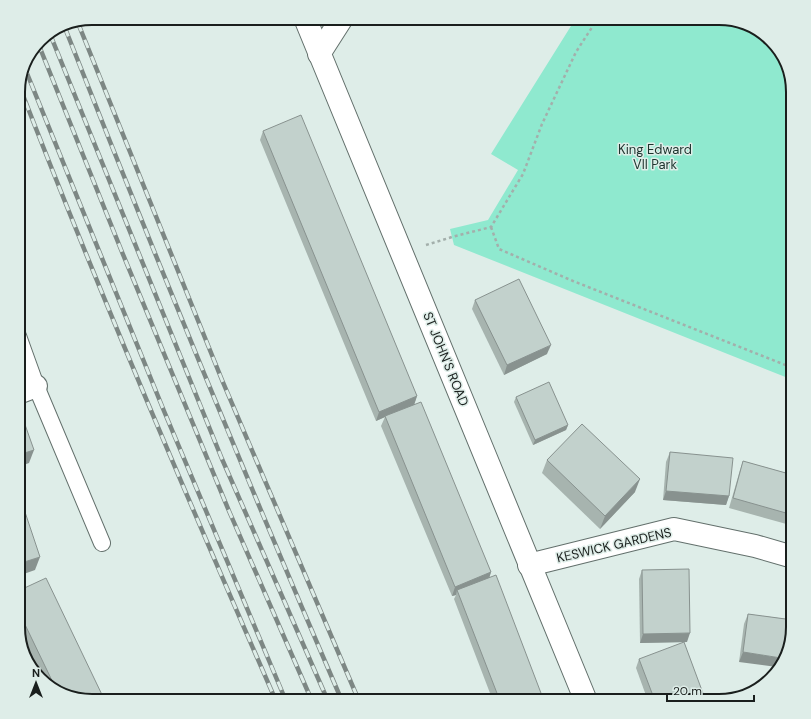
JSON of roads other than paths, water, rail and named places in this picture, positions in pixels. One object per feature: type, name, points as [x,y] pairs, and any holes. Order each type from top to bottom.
[{"type":"street","name":"ST JOHN'S ROAD","points":[[307,25],[583,694]]},
{"type":"street","points":[[320,54],[338,25]]},
{"type":"street","name":"KESWICK GARDENS","points":[[529,565],[674,529],[755,546],[786,555]]},
{"type":"lane","points":[[25,377],[27,389],[102,543]]},
{"type":"railway","points":[[79,26],[222,380],[356,694]]},
{"type":"railway","points":[[66,30],[201,366],[339,694]]},
{"type":"railway","points":[[52,39],[222,459],[325,694]]},
{"type":"railway","points":[[41,50],[229,511],[309,694]]},
{"type":"railway","points":[[27,74],[164,411],[283,694]]},
{"type":"railway","points":[[25,101],[80,240],[144,394],[273,694]]},
{"type":"park label","name":"King Edward VII Park","points":[[655,156]]}]
